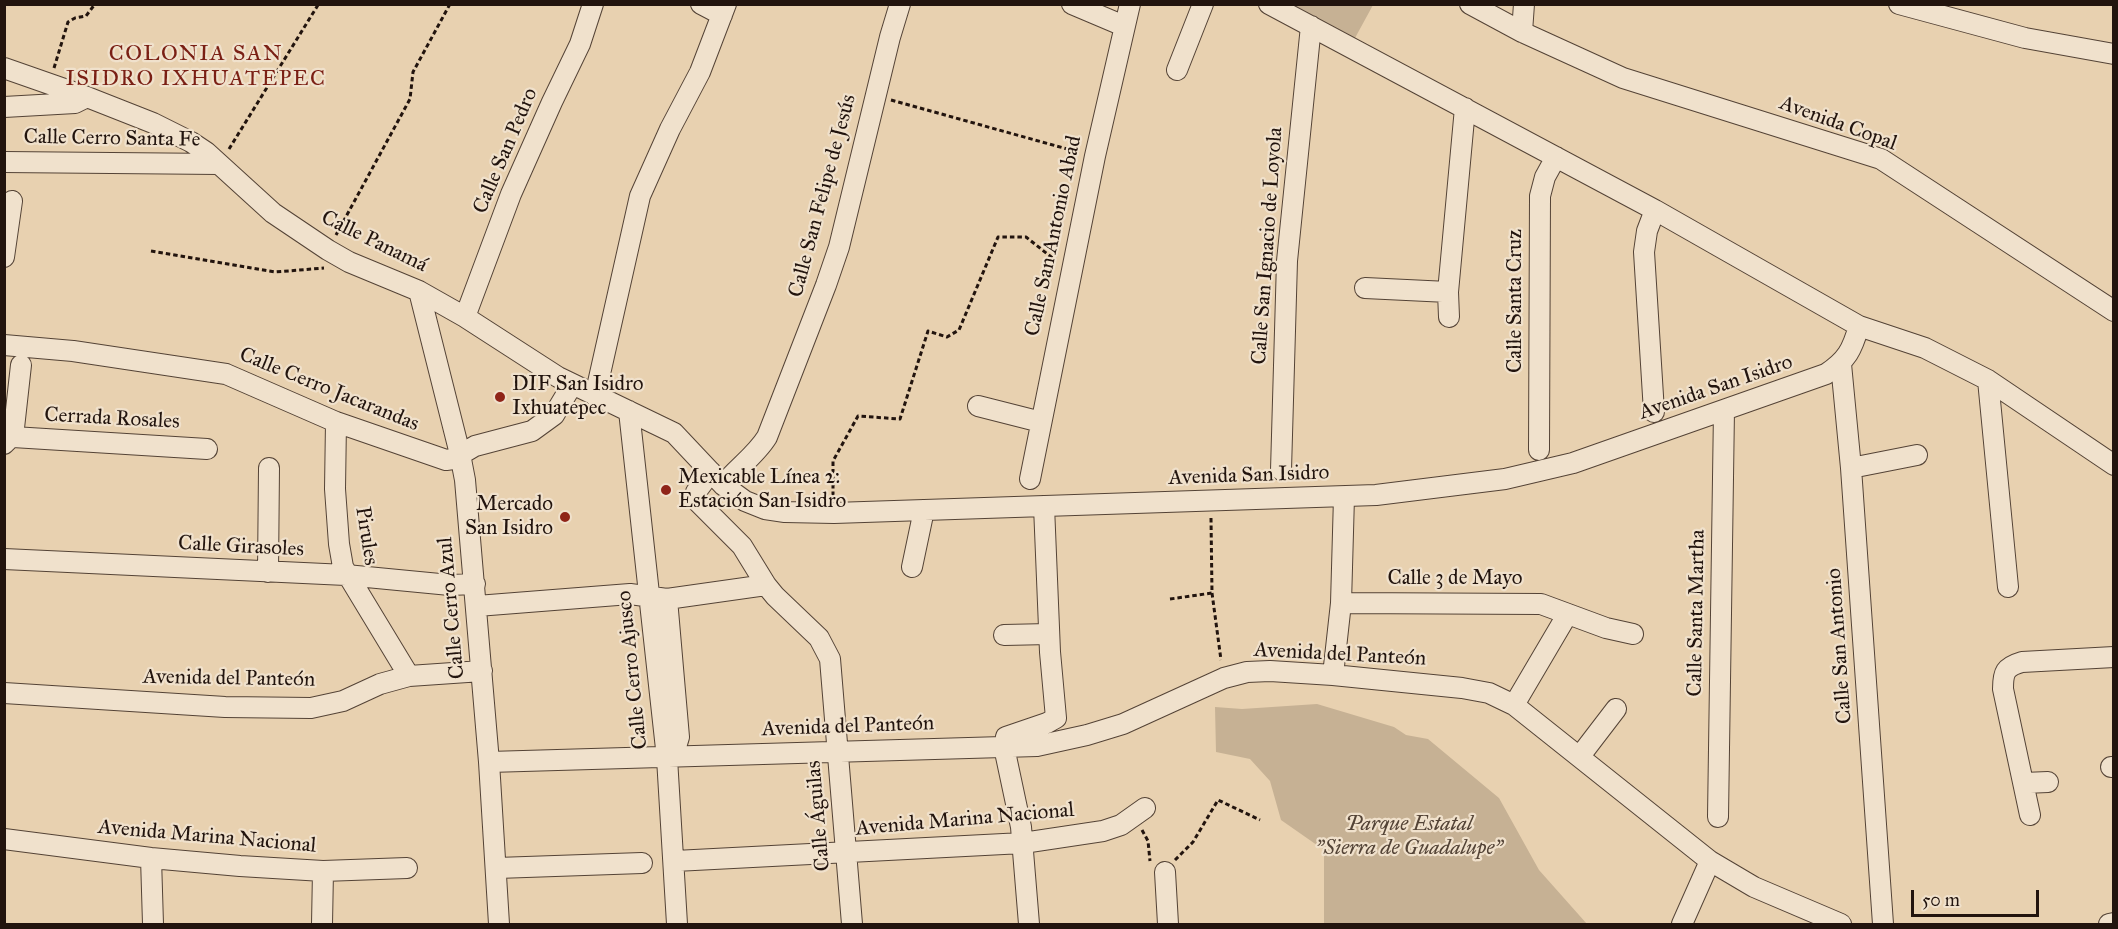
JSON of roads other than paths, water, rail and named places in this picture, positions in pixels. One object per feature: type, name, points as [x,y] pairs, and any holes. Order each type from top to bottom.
[{"type":"street","name":"Calle San Pedro","points":[[465,317],[511,194],[580,44],[593,4]]},
{"type":"street","points":[[595,396],[640,196],[670,129],[700,72],[724,10],[701,4]]},
{"type":"street","name":"Calle San Felipe de Jesús","points":[[717,478],[744,462],[761,447],[767,437],[826,285],[900,4]]},
{"type":"street","points":[[1072,4],[1124,26]]},
{"type":"street","name":"Calle San Antonio Abad","points":[[1030,478],[1095,156],[1130,4]]},
{"type":"street","points":[[1177,70],[1203,4]]},
{"type":"street","points":[[1269,4],[1655,210],[1859,326],[1925,348],[1988,380],[2114,465]]},
{"type":"street","points":[[1522,32],[1524,4]]},
{"type":"street","points":[[1899,4],[2025,38],[2114,54]]},
{"type":"street","name":"Avenida Copal","points":[[1477,6],[1522,32],[1623,78],[1881,159],[2114,311]]},
{"type":"street","name":"Calle San Ignacio de Loyola","points":[[1281,470],[1287,261],[1311,26]]},
{"type":"street","name":"Calle Panamá","points":[[4,68],[153,123],[191,142],[206,152],[273,213],[328,250],[349,262],[419,291],[465,317],[572,385],[629,411]]},
{"type":"street","points":[[4,107],[75,103],[87,97]]},
{"type":"street","points":[[1449,317],[1448,292],[1465,108]]},
{"type":"street","name":"Calle Santa Cruz","points":[[1539,450],[1540,196],[1545,177],[1556,157]]},
{"type":"street","name":"Calle Cerro Santa Fe","points":[[4,162],[219,164]]},
{"type":"street","points":[[4,257],[12,201]]},
{"type":"street","points":[[1654,412],[1644,252],[1647,231],[1655,210]]},
{"type":"street","points":[[1365,288],[1448,292]]},
{"type":"street","name":"Calle Cerro Azul","points":[[419,291],[465,480],[489,762],[498,924]]},
{"type":"street","points":[[1841,364],[1852,347],[1859,326]]},
{"type":"street","name":"Calle Cerro Jacarandas","points":[[4,345],[73,351],[226,374],[336,422],[440,460],[453,459],[475,446],[532,431],[554,415],[572,385]]},
{"type":"street","name":"Cerrada Rosales","points":[[21,364],[11,394],[9,441],[207,449]]},
{"type":"street","name":"Avenida San Isidro","points":[[629,411],[674,433],[717,478],[745,501],[765,509],[785,512],[834,513],[1344,497],[1504,478],[1573,464],[1826,374],[1841,364]]},
{"type":"street","name":"Calle San Antonio","points":[[1841,364],[1851,468],[1883,924]]},
{"type":"street","points":[[1988,380],[2008,587]]},
{"type":"street","points":[[978,406],[1041,422]]},
{"type":"street","name":"Calle Santa Martha","points":[[1718,817],[1724,410]]},
{"type":"street","name":"Calle Cerro Ajusco","points":[[629,411],[658,597],[677,924]]},
{"type":"street","name":"Pirules","points":[[336,422],[335,489],[339,544],[346,575],[409,676]]},
{"type":"street","points":[[1851,468],[1917,455]]},
{"type":"street","points":[[268,573],[269,468]]},
{"type":"street","name":"Calle Águilas","points":[[717,478],[696,492],[695,499],[742,546],[766,585],[808,626],[826,650],[831,668],[852,924]]},
{"type":"street","points":[[1333,675],[1341,603],[1344,497]]},
{"type":"street","points":[[1029,924],[1023,843],[1005,747],[1006,737],[1056,718],[1049,634],[1044,506]]},
{"type":"street","points":[[912,567],[924,510]]},
{"type":"street","name":"Calle Girasoles","points":[[4,559],[346,575],[450,585],[475,584]]},
{"type":"street","points":[[477,606],[630,594],[658,597],[766,585]]},
{"type":"street","name":"Calle 3 de Mayo","points":[[1341,603],[1541,604],[1606,628],[1633,634]]},
{"type":"street","points":[[1514,705],[1567,615]]},
{"type":"street","points":[[1004,635],[1049,634]]},
{"type":"street","points":[[2030,815],[2003,689],[2003,675],[2010,666],[2022,662],[2114,657]]},
{"type":"street","name":"Avenida del Panteón","points":[[4,693],[225,707],[311,708],[343,700],[380,684],[409,676],[482,671]]},
{"type":"street","name":"Avenida del Panteón","points":[[489,762],[667,758],[838,750],[1038,746],[1123,724],[1224,678],[1247,672],[1270,671],[1333,675],[1462,688],[1489,693],[1514,705],[1710,861],[1754,887],[1841,924]]},
{"type":"street","points":[[1580,756],[1616,709]]},
{"type":"street","points":[[2024,783],[2048,782]]},
{"type":"street","name":"Avenida Marina Nacional","points":[[675,861],[1023,843],[1103,831],[1120,825],[1145,808]]},
{"type":"street","name":"Avenida Marina Nacional","points":[[4,839],[151,858],[323,871],[407,868]]},
{"type":"street","points":[[151,858],[153,924]]},
{"type":"street","points":[[1684,919],[1710,861]]},
{"type":"street","points":[[496,868],[642,863]]},
{"type":"street","points":[[322,924],[323,871]]},
{"type":"street","points":[[1165,872],[1168,924]]},
{"type":"street","points":[[850,901],[860,924]]},
{"type":"street","points":[[2109,924],[2114,923]]},
{"type":"place","name":"DIF San Isidro Ixhuatepec","points":[[500,397]]},
{"type":"place","name":"Mexicable Línea 2: Estación San Isidro","points":[[666,490]]},
{"type":"place","name":"Mercado San Isidro","points":[[565,517]]},
{"type":"district","name":"COLONIA SAN ISIDRO IXHUATEPEC","points":[[196,68]]},
{"type":"park label","name":"Parque Estatal \"Sierra de Guadalupe\"","points":[[1409,837]]}]
